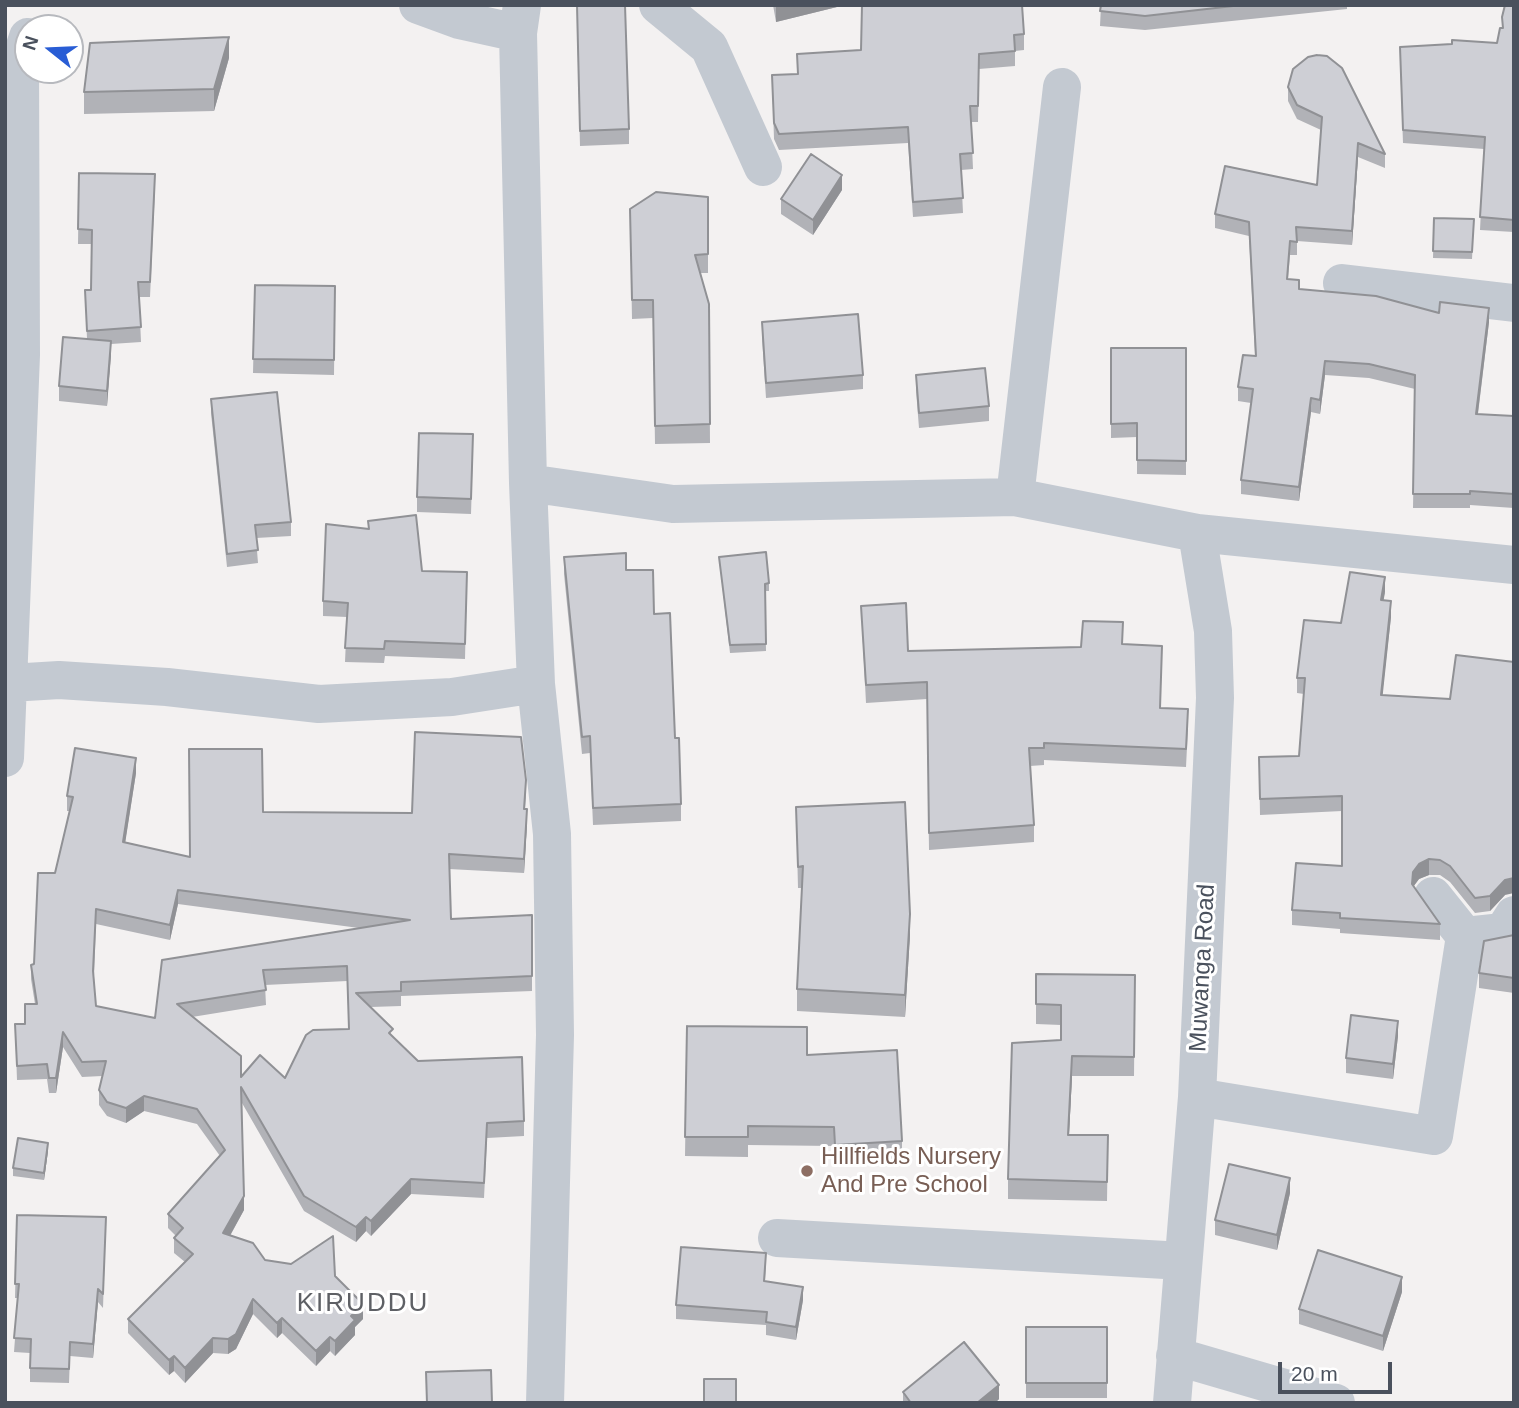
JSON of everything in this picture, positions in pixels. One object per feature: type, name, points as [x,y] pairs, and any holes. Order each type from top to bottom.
[{"type":"street","points":[[418,5],[459,20],[520,19],[528,483],[536,684],[552,847],[555,1035],[545,1403]]},
{"type":"street","points":[[658,5],[709,47],[763,167]]},
{"type":"street","points":[[5,758],[22,355],[13,142],[18,84]]},
{"type":"street","points":[[1015,497],[1062,87]]},
{"type":"street","points":[[1342,283],[1514,303]]},
{"type":"street","points":[[528,483],[673,504],[1015,497],[1197,533],[1514,565]]},
{"type":"street","name":"Muwanga Road","points":[[1172,1403],[1197,1097],[1215,698],[1213,631],[1197,533]]},
{"type":"street","points":[[10,683],[59,680],[167,687],[318,704],[452,697],[536,684]]},
{"type":"street","points":[[1197,1097],[1434,1136],[1465,936],[1433,896]]},
{"type":"street","points":[[1465,936],[1503,932],[1514,915]]},
{"type":"street","points":[[777,1238],[1183,1261]]},
{"type":"street","points":[[1175,1356],[1336,1403]]},
{"type":"building","points":[[577,5],[625,5],[629,129],[580,131]]},
{"type":"building","points":[[862,5],[1022,5],[1024,34],[1014,35],[1015,51],[979,54],[978,106],[970,106],[973,153],[960,154],[963,198],[913,202],[908,127],[779,134],[774,123],[772,75],[798,74],[797,54],[861,50]]},
{"type":"building","points":[[1101,5],[1242,5],[1145,16],[1100,11]]},
{"type":"building","points":[[1505,5],[1514,5],[1514,220],[1480,217],[1485,137],[1403,130],[1400,47],[1452,44],[1452,40],[1497,43],[1500,28],[1503,28]]},
{"type":"building","points":[[229,37],[214,89],[84,92],[90,43]]},
{"type":"building","points":[[1327,56],[1342,68],[1385,154],[1358,143],[1352,231],[1296,227],[1297,242],[1290,241],[1287,279],[1299,280],[1299,289],[1376,296],[1439,313],[1440,302],[1489,308],[1476,414],[1514,416],[1514,494],[1470,491],[1470,494],[1413,494],[1415,375],[1369,364],[1325,361],[1320,400],[1311,398],[1299,487],[1241,480],[1253,389],[1238,387],[1243,355],[1256,356],[1249,222],[1215,214],[1225,166],[1317,185],[1322,117],[1297,105],[1288,87],[1293,69],[1308,57]]},
{"type":"building","points":[[811,154],[842,175],[813,220],[781,199]]},
{"type":"building","points":[[79,173],[155,174],[150,282],[138,282],[141,327],[87,331],[85,290],[91,290],[92,230],[78,229]]},
{"type":"building","points":[[656,192],[708,197],[708,254],[695,255],[709,304],[710,424],[655,426],[653,300],[632,300],[630,209]]},
{"type":"building","points":[[1434,218],[1474,219],[1472,252],[1433,251]]},
{"type":"building","points":[[255,285],[335,286],[334,360],[253,359]]},
{"type":"building","points":[[858,314],[863,375],[766,383],[762,322]]},
{"type":"building","points":[[63,337],[111,341],[107,391],[59,386]]},
{"type":"building","points":[[1111,348],[1186,348],[1186,461],[1137,460],[1137,423],[1111,424]]},
{"type":"building","points":[[985,368],[989,406],[919,413],[916,375]]},
{"type":"building","points":[[277,392],[291,522],[255,525],[258,550],[227,554],[211,399]]},
{"type":"building","points":[[419,433],[473,434],[471,499],[417,497]]},
{"type":"building","points":[[416,515],[422,571],[467,572],[465,644],[385,641],[384,649],[345,648],[348,603],[323,601],[326,524],[369,529],[368,521]]},
{"type":"building","points":[[766,552],[769,583],[765,584],[766,644],[730,645],[719,557]]},
{"type":"building","points":[[626,553],[626,570],[653,570],[654,614],[670,613],[675,738],[679,738],[681,804],[593,808],[590,736],[582,737],[564,557]]},
{"type":"building","points":[[1350,572],[1385,577],[1381,600],[1391,601],[1381,695],[1450,699],[1456,655],[1514,662],[1514,878],[1505,880],[1490,896],[1475,898],[1450,866],[1440,860],[1429,859],[1419,864],[1413,872],[1412,884],[1440,924],[1340,918],[1340,913],[1292,910],[1296,863],[1342,866],[1342,796],[1260,799],[1259,757],[1299,756],[1305,678],[1297,678],[1304,620],[1341,623]]},
{"type":"building","points":[[906,603],[908,651],[1081,647],[1083,621],[1123,622],[1122,644],[1162,646],[1160,708],[1188,709],[1186,749],[1044,743],[1044,748],[1029,748],[1034,825],[929,833],[927,682],[866,685],[861,606]]},
{"type":"building","points":[[415,732],[521,737],[526,780],[524,809],[527,809],[524,859],[449,854],[451,919],[532,915],[532,976],[401,982],[401,991],[356,993],[393,1029],[389,1033],[418,1061],[522,1057],[524,1121],[487,1123],[484,1183],[411,1179],[371,1221],[366,1217],[356,1227],[304,1196],[241,1087],[244,1196],[223,1233],[253,1243],[265,1260],[291,1264],[333,1236],[335,1276],[363,1304],[351,1316],[355,1320],[335,1341],[330,1337],[316,1351],[282,1318],[277,1323],[253,1299],[236,1334],[228,1339],[213,1338],[185,1368],[174,1356],[169,1360],[128,1319],[193,1254],[174,1238],[183,1228],[168,1214],[225,1150],[197,1109],[144,1096],[126,1108],[107,1102],[99,1090],[106,1061],[82,1062],[63,1032],[56,1078],[49,1078],[47,1064],[17,1066],[15,1024],[25,1024],[25,1004],[37,1004],[31,965],[34,964],[38,873],[55,873],[73,797],[67,796],[75,748],[136,758],[123,842],[190,857],[189,749],[262,749],[263,812],[412,813]],"holes":[[[178,890],[410,920],[162,960],[155,1018],[96,1006],[93,971],[96,909],[170,925]],[[347,966],[349,1029],[313,1030],[306,1035],[285,1078],[260,1055],[241,1077],[241,1056],[177,1004],[266,990],[263,970]]]},
{"type":"building","points":[[905,802],[910,914],[905,995],[797,989],[803,866],[798,867],[796,807]]},
{"type":"building","points":[[1514,935],[1514,978],[1479,973],[1484,941]]},
{"type":"building","points":[[1036,974],[1135,975],[1134,1057],[1072,1056],[1068,1135],[1108,1135],[1107,1182],[1008,1179],[1012,1043],[1061,1040],[1061,1005],[1036,1004]]},
{"type":"building","points":[[1351,1015],[1398,1021],[1393,1064],[1346,1058]]},
{"type":"building","points":[[687,1026],[807,1027],[807,1055],[897,1050],[902,1141],[835,1145],[834,1127],[748,1126],[748,1137],[685,1137]]},
{"type":"building","points":[[18,1138],[48,1143],[44,1173],[13,1168]]},
{"type":"building","points":[[1229,1164],[1290,1178],[1277,1235],[1215,1220]]},
{"type":"building","points":[[17,1215],[106,1217],[103,1294],[98,1289],[93,1344],[70,1342],[69,1369],[30,1368],[31,1339],[14,1338],[19,1284],[15,1284]]},
{"type":"building","points":[[681,1247],[766,1253],[764,1281],[803,1287],[796,1327],[766,1322],[767,1312],[676,1305]]},
{"type":"building","points":[[1318,1250],[1402,1277],[1383,1336],[1299,1309]]},
{"type":"building","points":[[1026,1327],[1107,1327],[1107,1383],[1026,1383]]},
{"type":"building","points":[[964,1342],[999,1385],[977,1403],[911,1403],[903,1392]]},
{"type":"building","points":[[491,1370],[492,1403],[427,1403],[426,1372]]},
{"type":"building","points":[[704,1379],[736,1379],[736,1403],[704,1403]]},
{"type":"place","name":"Hillfields Nursery And Pre School","points":[[807,1171]]},
{"type":"district","name":"KIRUDDU","points":[[363,1304]]}]
